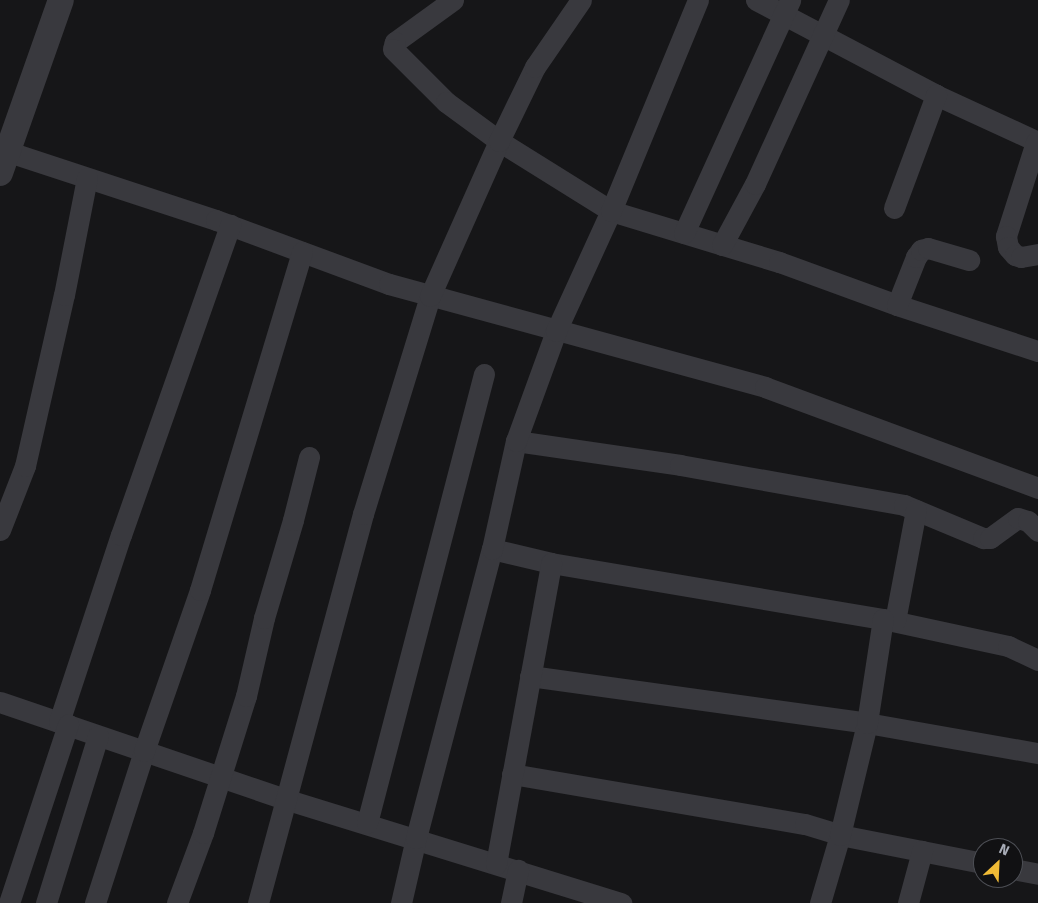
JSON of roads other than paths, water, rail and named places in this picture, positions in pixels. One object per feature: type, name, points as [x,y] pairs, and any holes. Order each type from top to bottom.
[{"type":"street","points":[[61,0],[2,158],[88,178],[230,225],[389,284],[765,387],[1038,488]]},
{"type":"street","points":[[453,0],[395,42],[393,49],[446,102],[499,140],[611,211],[778,262],[898,305],[1038,351]]},
{"type":"street","points":[[258,903],[288,800],[363,514],[430,296],[499,140],[535,67],[580,0]]},
{"type":"street","points":[[401,903],[416,838],[492,549],[516,441],[556,330],[611,211],[698,0]]},
{"type":"street","points":[[756,0],[786,8],[822,36],[936,95],[1037,142],[1006,236],[1008,247],[1015,255],[1038,254]]},
{"type":"street","points":[[722,245],[755,184],[840,0]]},
{"type":"street","points":[[684,233],[786,8]]},
{"type":"street","points":[[894,208],[936,95]]},
{"type":"street","points":[[0,530],[25,466],[62,304],[88,178]]},
{"type":"street","points":[[9,903],[121,535],[230,225]]},
{"type":"street","points":[[898,305],[920,250],[928,248],[969,260]]},
{"type":"street","points":[[96,903],[144,751],[200,590],[302,252]]},
{"type":"street","points":[[367,823],[484,374]]},
{"type":"street","points":[[516,441],[680,465],[904,505],[983,538],[990,538],[1018,518],[1028,521],[1038,531]]},
{"type":"street","points":[[177,903],[221,777],[246,696],[264,618],[293,520],[309,457]]},
{"type":"street","points":[[820,903],[840,835],[916,510]]},
{"type":"street","points":[[492,549],[551,563],[889,620],[1008,646],[1038,660]]},
{"type":"street","points":[[496,864],[551,563]]},
{"type":"street","points":[[530,676],[867,723],[1038,753]]},
{"type":"street","points":[[0,702],[288,800],[416,838],[621,903]]},
{"type":"street","points":[[46,903],[98,736]]},
{"type":"street","points":[[512,774],[805,824],[840,835],[973,861]]},
{"type":"street","points":[[908,903],[922,851]]},
{"type":"street","points":[[511,903],[518,870]]},
{"type":"street","points":[[1023,871],[1038,874]]}]
